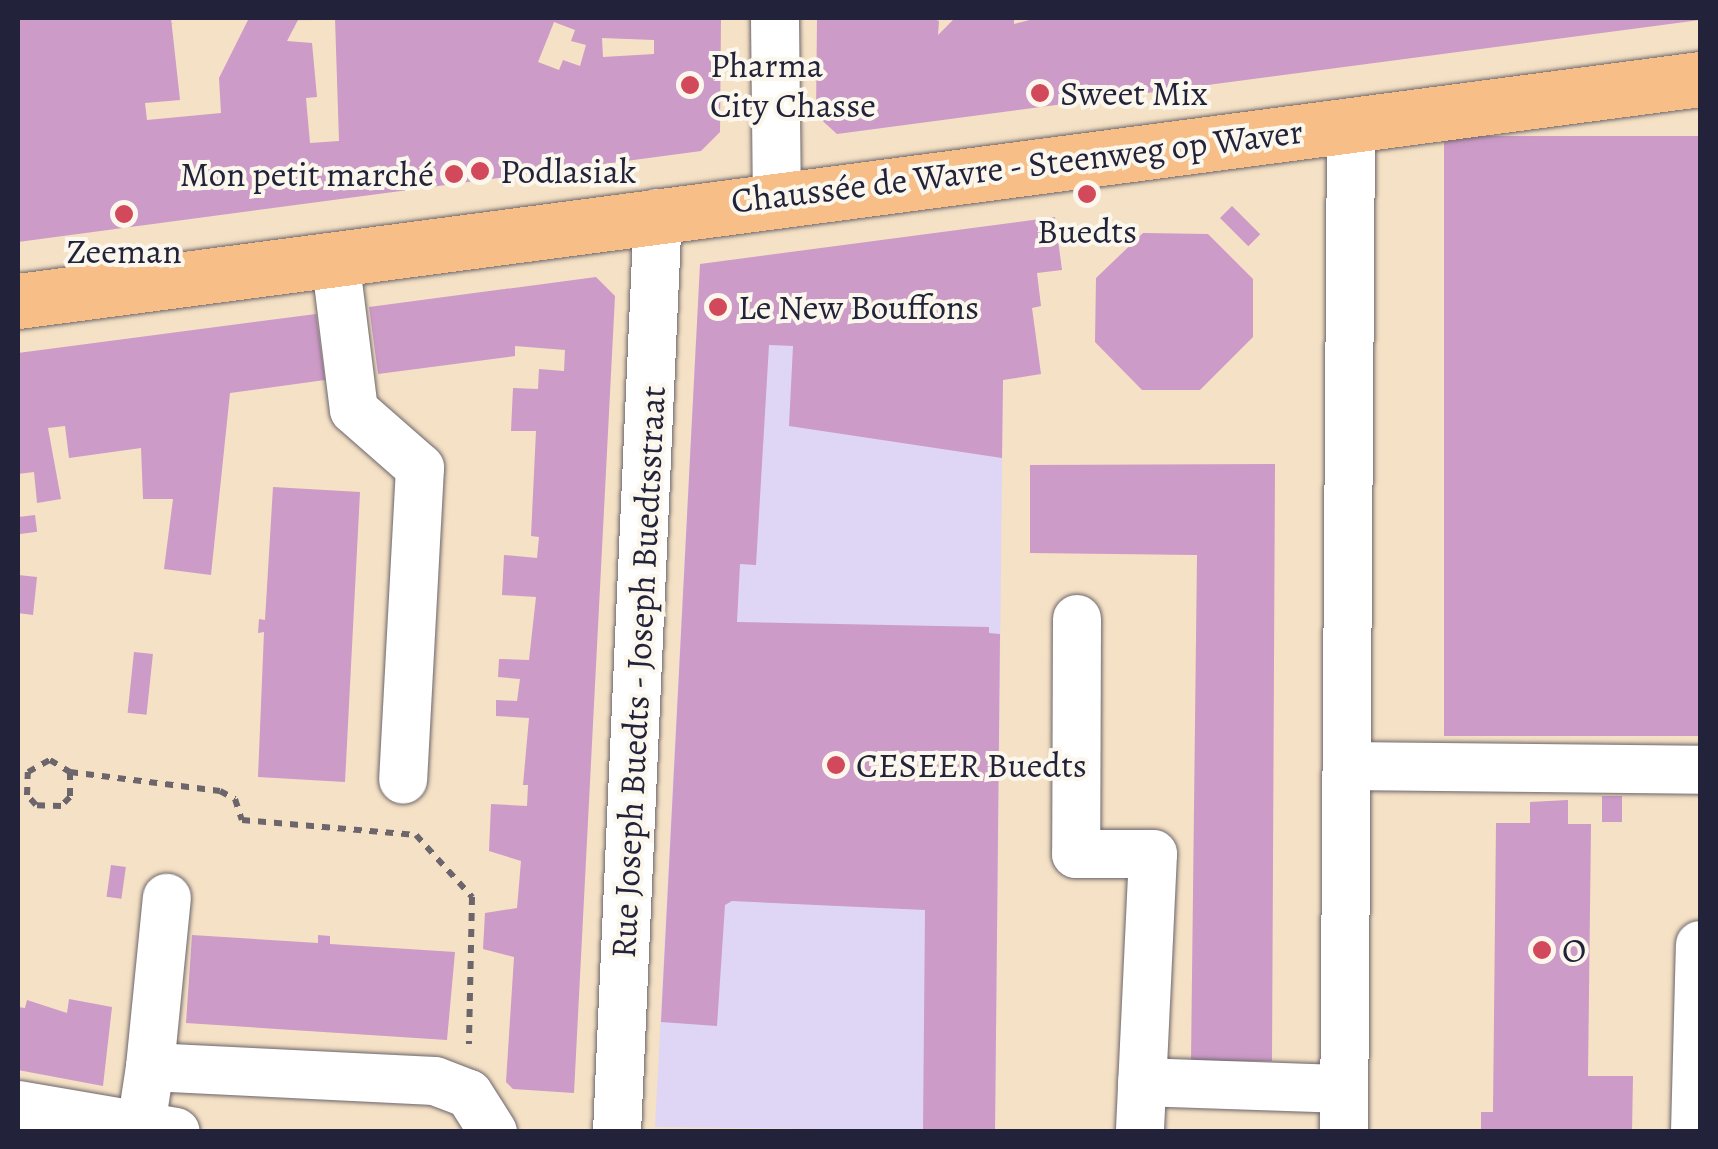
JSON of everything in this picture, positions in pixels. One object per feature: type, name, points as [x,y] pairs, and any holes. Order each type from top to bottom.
[{"type":"main road","name":"Chaussée de Wavre - Steenweg op Waver","points":[[18,301],[658,213],[1700,79]]},
{"type":"street","points":[[775,18],[777,198]]},
{"type":"street","points":[[1142,1082],[1344,1110],[1351,124]]},
{"type":"street","name":"Rue Joseph Buedts - Joseph Buedtsstraat","points":[[617,1132],[658,213]]},
{"type":"street","points":[[335,258],[354,410],[420,468],[403,780]]},
{"type":"street","points":[[1077,619],[1076,854],[1154,854],[1140,1132]]},
{"type":"street","points":[[1347,766],[1700,770]]},
{"type":"street","points":[[18,1105],[159,1129],[150,1067],[167,898]]},
{"type":"street","points":[[1695,1132],[1700,944]]},
{"type":"street","points":[[150,1067],[435,1081],[469,1094],[493,1132]]},
{"type":"path","points":[[70,772],[70,797],[61,806],[36,805],[28,796],[24,784],[37,763],[50,760],[70,772],[220,791],[234,798],[242,820],[416,835],[472,897],[468,1054]]},
{"type":"shaded area","name":"CESEER Buedts","points":[[696,341],[792,346],[1003,380],[995,1131],[655,1127]]},
{"type":"building","points":[[18,18],[171,18],[180,100],[145,103],[147,120],[221,113],[219,78],[249,18],[299,18],[287,41],[312,43],[317,97],[306,98],[310,143],[339,141],[335,18],[721,18],[720,132],[701,151],[18,242]],"holes":[[[554,22],[575,30],[571,41],[586,45],[580,66],[563,60],[559,70],[538,62]],[[602,38],[654,40],[654,54],[603,57]]]},
{"type":"building","points":[[817,18],[931,18],[939,21],[938,35],[955,18],[1014,18],[1014,24],[1037,18],[1700,20],[837,134],[816,115]]},
{"type":"building","points":[[1444,136],[1700,136],[1700,736],[1444,736]]},
{"type":"building","points":[[1232,206],[1260,234],[1248,246],[1220,218]]},
{"type":"building","points":[[1055,217],[1062,270],[1037,273],[1041,306],[1032,308],[1041,374],[1003,380],[1002,458],[789,426],[793,346],[769,345],[756,565],[740,564],[737,622],[989,627],[989,633],[1000,634],[995,1132],[923,1132],[925,910],[732,901],[725,905],[717,1026],[661,1022],[700,264]]},
{"type":"building","points":[[1143,233],[1208,234],[1253,279],[1253,337],[1200,390],[1142,390],[1095,342],[1096,278]]},
{"type":"building","points":[[596,277],[615,296],[574,1093],[513,1089],[506,1082],[514,957],[483,949],[485,913],[517,908],[521,861],[489,851],[491,804],[527,806],[528,785],[523,785],[529,718],[496,716],[496,700],[517,701],[520,679],[498,677],[499,659],[529,660],[536,597],[502,595],[504,555],[537,558],[539,537],[531,536],[536,431],[511,431],[513,388],[538,389],[539,369],[564,371],[565,350],[515,346],[515,356],[378,374],[369,307]]},
{"type":"building","points":[[316,314],[325,380],[230,393],[211,575],[164,569],[173,499],[143,499],[141,448],[69,458],[65,426],[48,428],[61,499],[37,503],[34,472],[18,474],[18,353]]},
{"type":"building","points":[[1275,464],[1272,1061],[1191,1061],[1197,555],[1030,553],[1030,465]]},
{"type":"building","points":[[273,487],[360,492],[345,782],[258,777],[264,632],[258,633],[259,619],[265,620]]},
{"type":"building","points":[[35,515],[37,532],[20,534],[18,517]]},
{"type":"building","points":[[18,575],[37,577],[33,615],[18,613]]},
{"type":"building","points":[[134,652],[153,654],[147,715],[128,713]]},
{"type":"building","points":[[1602,796],[1622,796],[1622,822],[1602,822]]},
{"type":"building","name":"O","points":[[1568,800],[1568,824],[1591,824],[1588,1076],[1633,1076],[1632,1132],[1481,1132],[1481,1112],[1493,1112],[1496,823],[1530,823],[1530,802]]},
{"type":"building","points":[[111,865],[126,867],[121,899],[107,897]]},
{"type":"building","points":[[192,935],[318,943],[318,935],[330,936],[330,944],[455,952],[447,1040],[186,1023]]},
{"type":"building","points":[[69,999],[112,1007],[103,1086],[18,1070],[18,1007],[25,1008],[27,1000],[67,1013]]},
{"type":"place","name":"Pharma City Chasse","points":[[690,85]]},
{"type":"place","name":"Sweet Mix","points":[[1040,93]]},
{"type":"place","name":"Podlasiak","points":[[480,171]]},
{"type":"place","name":"Mon petit marché","points":[[454,174]]},
{"type":"place","name":"Buedts","points":[[1087,194]]},
{"type":"place","name":"Zeeman","points":[[124,214]]},
{"type":"place","name":"Le New Bouffons","points":[[718,307]]},
{"type":"place","name":"CESEER Buedts","points":[[836,765]]},
{"type":"place","name":"O","points":[[1542,950]]}]
